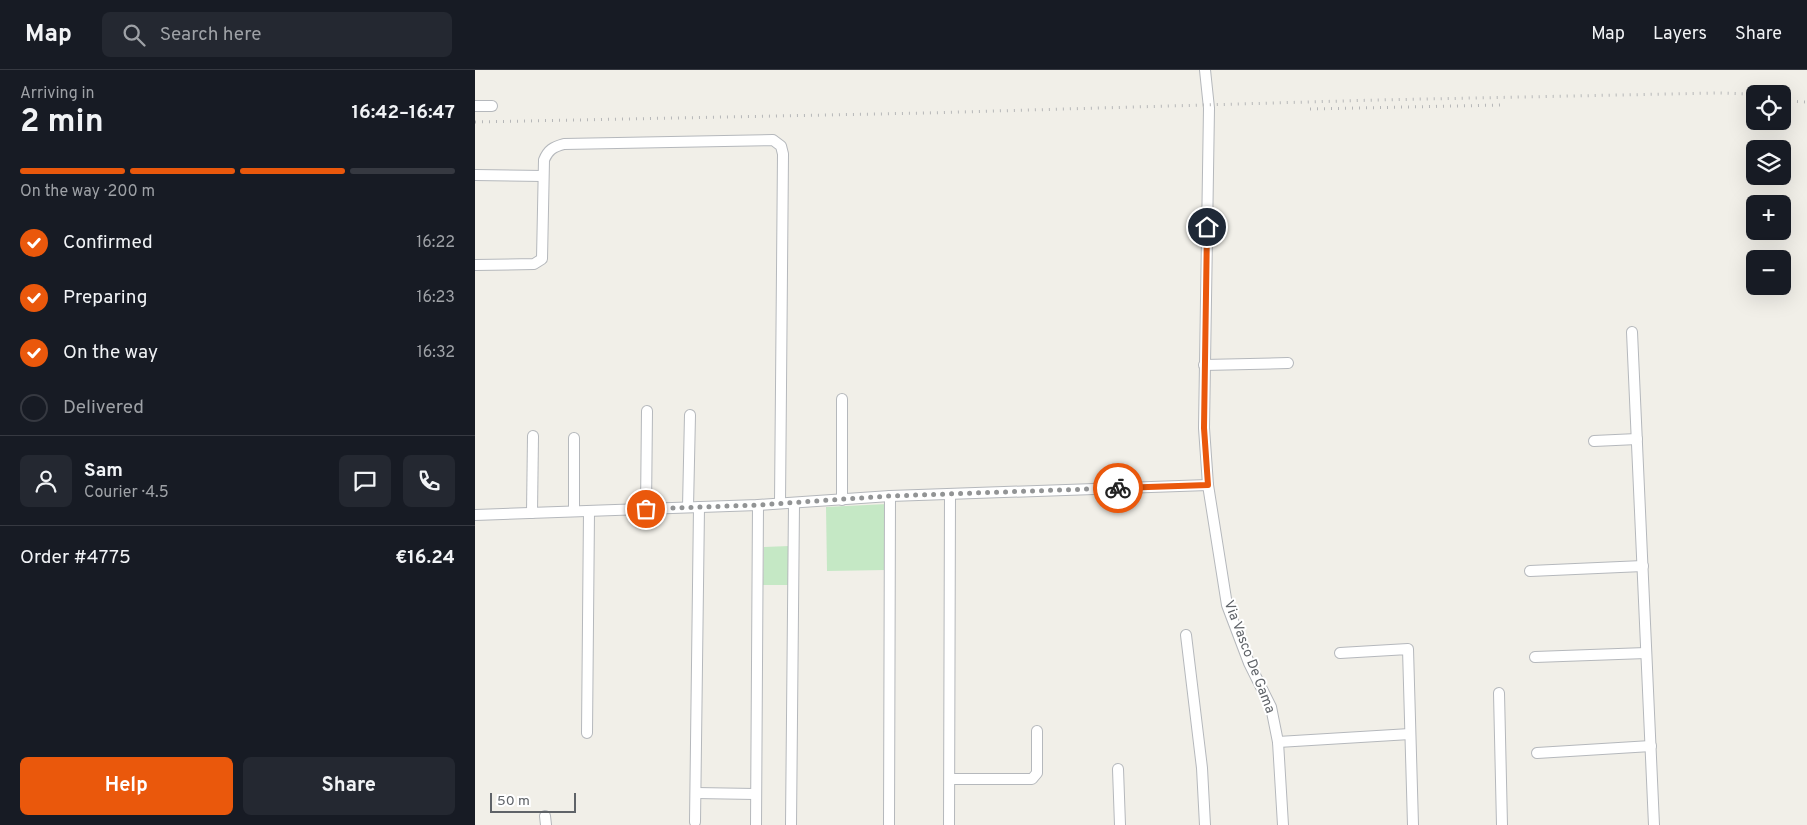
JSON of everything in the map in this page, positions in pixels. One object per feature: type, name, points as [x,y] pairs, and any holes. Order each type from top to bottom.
[{"type":"street","name":"Via Vasco De Gama","points":[[1205,70],[1209,108],[1204,365],[1204,428],[1208,485],[1227,605],[1249,663],[1271,707],[1278,742],[1283,825]]},
{"type":"street","points":[[475,106],[492,106]]},
{"type":"street","points":[[475,265],[534,264],[542,259],[544,160],[548,152],[555,146],[564,144],[773,140],[781,146],[783,154],[780,503]]},
{"type":"street","points":[[475,175],[543,176]]},
{"type":"street","points":[[1632,332],[1654,825]]},
{"type":"street","points":[[1204,365],[1288,363]]},
{"type":"street","points":[[841,399],[842,500]]},
{"type":"street","points":[[646,509],[647,411]]},
{"type":"street","points":[[690,415],[693,507],[695,822]]},
{"type":"street","points":[[531,513],[533,436]]},
{"type":"street","points":[[574,438],[574,511]]},
{"type":"street","points":[[1594,441],[1637,439]]},
{"type":"street","points":[[475,515],[758,505],[889,496],[1208,485]]},
{"type":"street","points":[[949,825],[950,494]]},
{"type":"street","points":[[889,496],[889,825]]},
{"type":"street","points":[[791,825],[794,503]]},
{"type":"street","points":[[756,825],[758,505]]},
{"type":"street","points":[[587,733],[589,511]]},
{"type":"street","points":[[1531,571],[1643,566]]},
{"type":"street","points":[[1186,635],[1202,768],[1205,825]]},
{"type":"street","points":[[1340,653],[1408,650],[1413,825]]},
{"type":"street","points":[[1535,657],[1646,653]]},
{"type":"street","points":[[1499,692],[1501,825]]},
{"type":"street","points":[[950,779],[1032,779],[1037,773],[1037,731]]},
{"type":"street","points":[[1278,742],[1410,734]]},
{"type":"street","points":[[1537,753],[1651,746]]},
{"type":"street","points":[[1118,769],[1120,825]]},
{"type":"street","points":[[696,793],[755,794]]},
{"type":"green space","points":[[887,504],[886,570],[827,571],[826,507]]},
{"type":"green space","points":[[789,546],[789,585],[763,585],[764,547]]},
{"type":"railway","points":[[475,122],[926,113],[1377,100],[1746,94]]},
{"type":"railway","points":[[1791,101],[1807,102]]},
{"type":"railway","points":[[1310,109],[1503,105]]},
{"type":"way so far","points":[[646,509],[758,505],[889,496],[1118,488]]},
{"type":"route","points":[[1118,488],[1208,485],[1204,428],[1207,227]]}]
